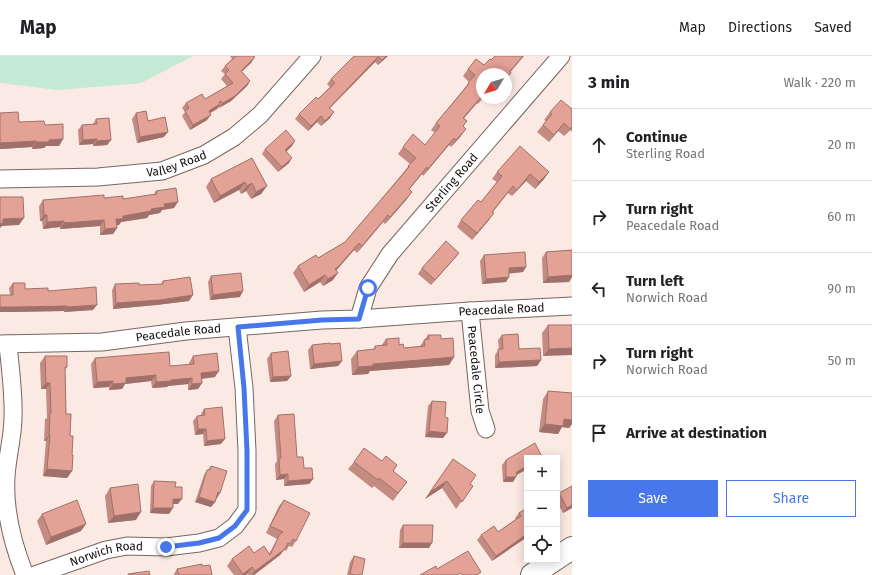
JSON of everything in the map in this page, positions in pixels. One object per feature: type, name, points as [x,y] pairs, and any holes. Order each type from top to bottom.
[{"type":"main road","points":[[560,556],[572,548]]},
{"type":"main road","points":[[532,575],[550,563]]},
{"type":"street","name":"Valley Road","points":[[0,179],[98,176],[162,171],[197,158],[234,137],[260,115],[312,56]]},
{"type":"street","name":"Sterling Road","points":[[359,319],[368,288],[390,254],[561,56]]},
{"type":"street","name":"Peacedale Road","points":[[4,344],[102,342],[186,331],[322,320],[572,306]]},
{"type":"street","name":"Peacedale Circle","points":[[470,311],[480,411],[486,428]]},
{"type":"street","name":"Norwich Road","points":[[36,575],[116,547],[166,547],[199,543],[219,538],[235,526],[247,510],[247,451],[244,388],[238,327]]},
{"type":"street","points":[[4,344],[11,376],[13,417],[6,477],[7,501],[11,526],[25,575]]},
{"type":"green space","points":[[0,56],[193,56],[141,83],[58,90],[0,83]]},
{"type":"building","points":[[236,56],[255,57],[241,71],[250,81],[235,96],[223,103],[221,101],[219,102],[220,104],[209,111],[211,115],[193,125],[185,111],[189,108],[186,103],[202,94],[205,99],[233,83],[225,74],[229,70],[225,66]]},
{"type":"building","points":[[354,56],[386,56],[382,60],[378,57],[329,108],[334,112],[325,121],[321,116],[311,126],[299,114],[316,97],[318,99],[335,83],[331,79]]},
{"type":"building","points":[[495,56],[523,56],[512,69],[476,68],[476,103],[463,118],[467,121],[463,126],[466,129],[456,140],[454,138],[428,169],[427,167],[409,189],[412,192],[390,217],[388,215],[362,246],[359,243],[335,269],[338,273],[328,279],[325,275],[309,285],[298,266],[316,255],[318,258],[345,242],[416,158],[403,147],[413,134],[425,145],[440,126],[436,123],[475,75],[468,69],[476,59],[484,65],[490,59],[491,60]]},
{"type":"building","points":[[561,100],[572,109],[572,126],[570,129],[564,123],[554,135],[543,125],[552,114],[550,112]]},
{"type":"building","points":[[146,111],[148,121],[165,117],[168,132],[140,137],[136,113]]},
{"type":"building","points":[[18,112],[19,122],[44,121],[45,125],[63,124],[63,139],[49,140],[49,142],[36,141],[0,143],[0,113]]},
{"type":"building","points":[[109,118],[111,140],[83,140],[82,125],[97,124],[96,119]]},
{"type":"building","points":[[286,130],[295,141],[285,150],[292,158],[282,167],[265,149]]},
{"type":"building","points":[[520,146],[549,172],[539,182],[530,174],[517,190],[513,186],[492,212],[494,213],[477,233],[461,220],[478,200],[481,202],[502,176],[497,172]]},
{"type":"building","points":[[252,158],[267,186],[256,192],[252,183],[247,186],[245,182],[220,196],[211,179]]},
{"type":"building","points":[[176,188],[178,202],[164,204],[165,207],[151,209],[151,211],[123,216],[123,219],[116,219],[117,228],[105,229],[104,220],[64,223],[64,221],[47,222],[47,215],[44,215],[43,200],[104,195],[104,198],[123,196],[123,199],[157,194],[156,191]]},
{"type":"building","points":[[0,197],[23,197],[24,218],[3,219],[3,223],[0,224]]},
{"type":"building","points":[[446,241],[459,253],[435,280],[422,268]]},
{"type":"building","points":[[572,250],[572,275],[548,277],[546,252]]},
{"type":"building","points":[[525,252],[526,267],[509,268],[509,277],[486,279],[484,255]]},
{"type":"building","points":[[241,273],[243,291],[213,295],[211,276]]},
{"type":"building","points":[[190,277],[193,295],[160,300],[116,303],[115,284],[163,284],[163,281]]},
{"type":"building","points":[[13,283],[25,283],[25,289],[48,288],[48,291],[96,287],[97,305],[67,307],[0,307],[0,295],[13,295]]},
{"type":"building","points":[[548,325],[572,325],[572,348],[549,349]]},
{"type":"building","points":[[518,334],[519,349],[540,348],[541,360],[499,362],[498,349],[503,349],[502,335]]},
{"type":"building","points":[[428,335],[441,335],[441,339],[453,338],[454,357],[373,364],[373,366],[358,367],[357,351],[375,349],[375,346],[387,345],[386,339],[399,338],[399,345],[403,344],[404,348],[425,346],[424,340],[429,339]]},
{"type":"building","points":[[340,343],[342,361],[314,364],[312,345]]},
{"type":"building","points":[[288,351],[291,376],[273,377],[271,353]]},
{"type":"building","points":[[169,352],[170,366],[194,364],[193,356],[217,353],[219,371],[201,373],[202,383],[192,384],[192,378],[156,382],[156,375],[126,378],[126,383],[113,384],[113,381],[97,382],[95,358]]},
{"type":"building","points":[[45,356],[67,356],[67,367],[65,367],[66,414],[71,414],[70,436],[73,436],[72,471],[47,469],[51,413],[50,383],[46,383]]},
{"type":"building","points":[[548,391],[572,393],[572,420],[564,419],[563,426],[545,424]]},
{"type":"building","points":[[432,401],[446,402],[445,417],[448,418],[447,433],[429,431]]},
{"type":"building","points":[[222,407],[225,439],[207,441],[206,429],[198,429],[197,416],[205,415],[204,409]]},
{"type":"building","points":[[294,414],[297,457],[303,457],[304,468],[312,468],[313,479],[288,481],[288,474],[280,475],[279,459],[281,458],[278,415]]},
{"type":"building","points":[[535,443],[541,455],[524,455],[524,468],[517,472],[516,477],[506,477],[506,460]]},
{"type":"building","points":[[364,448],[382,461],[386,456],[397,465],[393,471],[407,482],[398,493],[379,478],[378,480],[354,462]]},
{"type":"building","points":[[453,459],[476,475],[470,484],[473,486],[462,502],[447,481],[430,492]]},
{"type":"building","points":[[211,466],[227,471],[220,493],[218,492],[215,502],[199,497],[207,470],[210,470]]},
{"type":"building","points":[[154,481],[176,482],[175,487],[182,487],[182,499],[173,499],[173,508],[153,508]]},
{"type":"building","points":[[138,484],[141,512],[114,516],[110,488]]},
{"type":"building","points":[[572,486],[572,505],[567,508],[560,492]]},
{"type":"building","points":[[77,500],[86,524],[51,537],[42,514]]},
{"type":"building","points":[[284,500],[310,513],[296,541],[293,539],[290,544],[288,543],[285,549],[255,571],[252,567],[243,574],[232,559],[249,546],[254,553],[264,546],[270,555],[280,534],[283,532],[270,526]]},
{"type":"building","points":[[524,510],[524,536],[496,556],[481,535],[494,526],[498,532],[521,516],[519,513]]},
{"type":"building","points":[[403,525],[433,525],[432,543],[403,543]]},
{"type":"building","points":[[468,551],[481,572],[477,575],[462,575],[461,573],[457,575],[420,575],[436,566],[437,569]]},
{"type":"building","points":[[354,556],[365,559],[362,575],[350,574]]},
{"type":"building","points":[[202,564],[202,566],[210,565],[212,575],[179,575],[177,569]]},
{"type":"building","points":[[149,571],[150,575],[128,575],[128,574]]},
{"type":"route","points":[[166,547],[199,543],[219,538],[235,526],[247,510],[247,451],[244,388],[238,327],[322,320],[359,319],[368,288]]}]
